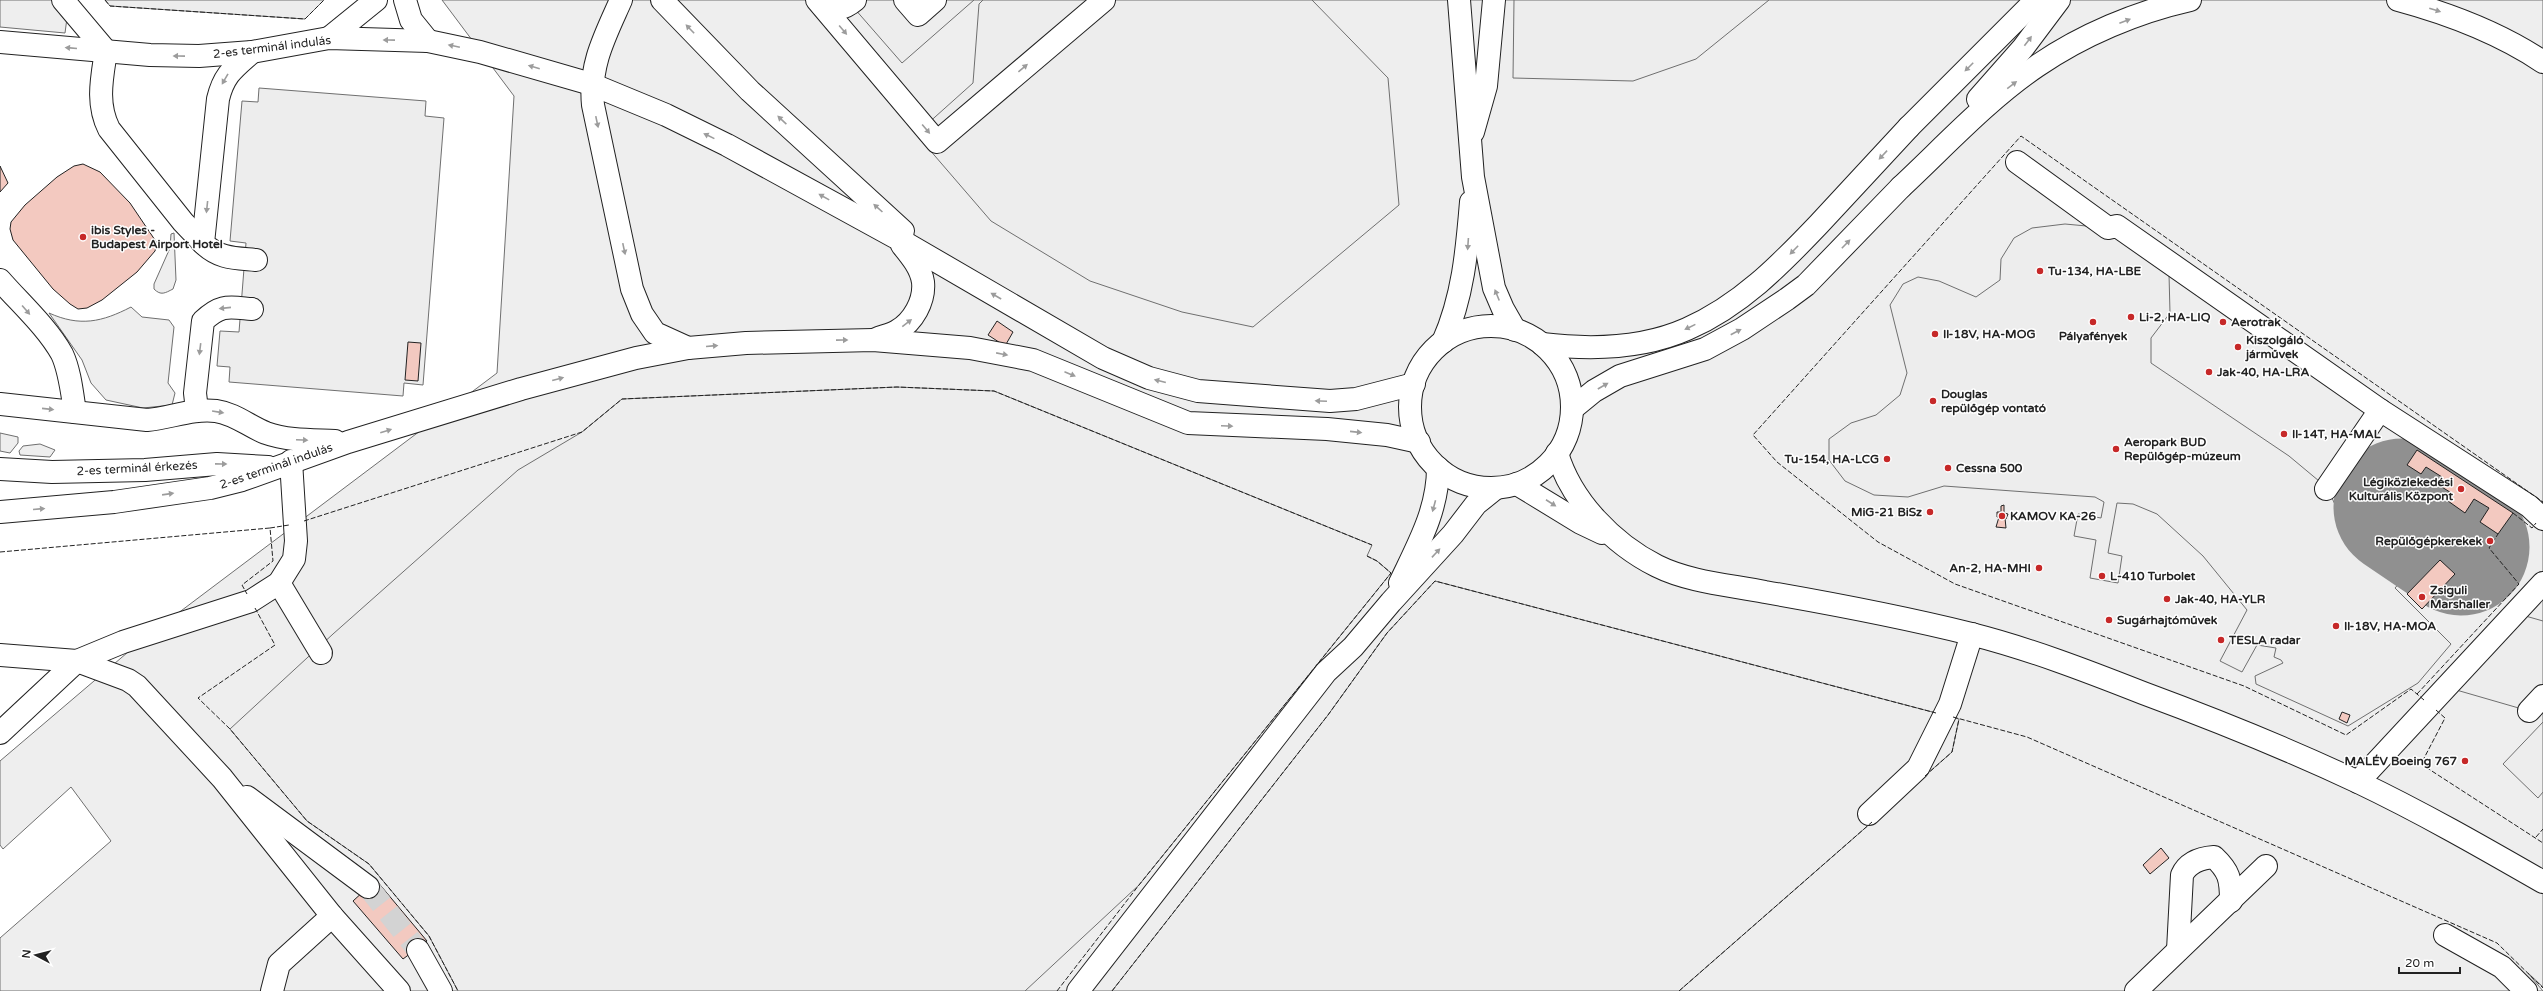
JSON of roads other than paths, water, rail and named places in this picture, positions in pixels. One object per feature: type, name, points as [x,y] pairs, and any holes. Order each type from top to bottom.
[{"type":"main road","points":[[63,0],[106,51],[100,99],[103,117],[109,129],[183,222],[213,253],[224,257],[256,260]]},
{"type":"main road","points":[[328,38],[376,0]]},
{"type":"main road","points":[[405,0],[411,20],[428,41]]},
{"type":"main road","points":[[621,0],[597,58],[591,84],[593,105],[632,289],[642,314],[655,333],[688,348]]},
{"type":"main road","points":[[662,0],[750,91],[938,263],[1103,358],[1149,378],[1198,391],[1330,401],[1356,399],[1414,384]]},
{"type":"main road","points":[[823,2],[836,10],[847,7],[855,0]]},
{"type":"main road","points":[[905,0],[918,14],[935,0]]},
{"type":"main road","points":[[823,2],[937,142],[1104,0]]},
{"type":"main road","points":[[1459,0],[1473,177],[1494,288],[1503,309],[1516,330]]},
{"type":"main road","points":[[1470,151],[1475,121],[1486,86],[1494,0]]},
{"type":"main road","points":[[1542,344],[1577,348],[1622,346],[1687,329],[1724,309],[1774,271],[1909,127],[2036,0]]},
{"type":"main road","points":[[1572,409],[1594,391],[1620,376],[1705,349],[1742,329],[1806,285],[1901,187],[2023,48],[2058,0]]},
{"type":"main road","points":[[1901,187],[2003,92],[2037,66],[2105,29],[2169,5],[2190,0]]},
{"type":"main road","points":[[2398,0],[2464,20],[2541,58]]},
{"type":"main road","name":"2-es terminál indulás","points":[[0,42],[150,55],[199,56],[252,52],[328,38],[428,41],[480,52],[591,84],[666,115],[727,145],[895,237],[938,263]]},
{"type":"main road","points":[[203,243],[218,98],[222,82],[227,74],[252,52]]},
{"type":"main road","points":[[2017,162],[2108,228],[2117,226],[2380,410],[2529,506],[2543,519]]},
{"type":"main road","points":[[1443,342],[1470,329],[1493,326],[1516,330],[1542,344],[1559,362],[1569,385],[1572,409],[1568,432],[1557,454],[1539,472],[1517,484],[1496,488],[1465,483],[1438,468],[1427,456],[1419,442],[1411,413],[1414,384],[1425,361],[1443,342],[1453,320],[1467,257],[1473,177]]},
{"type":"main road","points":[[873,340],[897,331],[913,319],[921,300],[923,282],[915,260],[895,237]]},
{"type":"main road","points":[[0,280],[52,340],[62,355],[69,376],[75,412]]},
{"type":"main road","points":[[197,410],[195,393],[203,321],[215,310],[226,307],[252,309]]},
{"type":"main road","points":[[873,340],[970,348],[1033,360],[1188,423],[1327,429],[1386,435],[1419,442]]},
{"type":"main road","name":"2-es terminál indulás","points":[[0,512],[114,502],[210,488],[242,480],[282,464],[348,442],[520,389],[636,358],[688,348],[746,343],[873,340]]},
{"type":"main road","points":[[3,401],[75,412],[147,420],[168,418],[197,410],[216,411],[236,416],[264,432],[282,438],[348,442]]},
{"type":"main road","points":[[2326,489],[2380,410]]},
{"type":"main road","points":[[1557,454],[1564,475],[1577,498],[1620,540],[1656,566],[1675,573],[1972,634],[2068,664],[2242,730],[2358,782],[2430,818],[2543,882]]},
{"type":"main road","name":"2-es terminál érkezés","points":[[0,469],[52,472],[145,470],[217,464],[282,464]]},
{"type":"main road","points":[[0,733],[77,661],[123,642],[251,601],[279,583],[294,559],[296,541],[282,464]]},
{"type":"main road","points":[[1391,602],[1429,521],[1438,486],[1438,468]]},
{"type":"main road","points":[[1517,484],[1581,523],[1620,540]]},
{"type":"main road","points":[[1078,991],[1326,672],[1353,647],[1391,602],[1454,534],[1476,504],[1496,488]]},
{"type":"main road","points":[[279,583],[321,653]]},
{"type":"main road","points":[[2358,782],[2543,583]]},
{"type":"main road","points":[[1869,814],[1918,768],[1950,704],[1972,634]]},
{"type":"main road","points":[[0,656],[77,661],[128,680],[138,686],[222,778],[332,916],[399,991]]},
{"type":"main road","points":[[222,778],[368,887]]},
{"type":"main road","points":[[2178,950],[2182,875],[2186,868],[2204,857],[2214,857],[2226,868],[2231,884],[2231,901]]},
{"type":"main road","points":[[2136,991],[2266,866]]},
{"type":"main road","points":[[272,991],[279,964],[332,916]]},
{"type":"main road","points":[[2445,935],[2502,967],[2526,991]]},
{"type":"main road","points":[[418,950],[441,991]]},
{"type":"tunnel","points":[[368,887],[418,950]]},
{"type":"place","name":"ibis Styles - Budapest Airport Hotel","points":[[83,237]]},
{"type":"place","name":"Tu-134, HA-LBE","points":[[2040,271]]},
{"type":"place","name":"Li-2, HA-LIQ","points":[[2131,317]]},
{"type":"place","name":"Pályafények","points":[[2093,322]]},
{"type":"place","name":"Aerotrak","points":[[2223,322]]},
{"type":"place","name":"Il-18V, HA-MOG","points":[[1935,334]]},
{"type":"place","name":"Kiszolgáló járművek","points":[[2238,347]]},
{"type":"place","name":"Jak-40, HA-LRA","points":[[2209,372]]},
{"type":"place","name":"Douglas repülőgép vontató","points":[[1933,401]]},
{"type":"place","name":"Il-14T, HA-MAL","points":[[2284,434]]},
{"type":"place","name":"Aeropark BUD Repülőgép-múzeum","points":[[2116,449]]},
{"type":"place","name":"Tu-154, HA-LCG","points":[[1887,459]]},
{"type":"place","name":"Cessna 500","points":[[1948,468]]},
{"type":"place","name":"Légiközlekedési Kulturális Központ","points":[[2461,489]]},
{"type":"place","name":"MiG-21 BiSz","points":[[1930,512]]},
{"type":"place","name":"KAMOV KA-26","points":[[2002,516]]},
{"type":"place","name":"Repülőgépkerekek","points":[[2490,541]]},
{"type":"place","name":"An-2, HA-MHI","points":[[2039,568]]},
{"type":"place","name":"L-410 Turbolet","points":[[2102,576]]},
{"type":"place","name":"Zsiguli Marshaller","points":[[2422,597]]},
{"type":"place","name":"Jak-40, HA-YLR","points":[[2167,599]]},
{"type":"place","name":"Sugárhajtóművek","points":[[2109,620]]},
{"type":"place","name":"Il-18V, HA-MOA","points":[[2336,626]]},
{"type":"place","name":"TESLA radar","points":[[2221,640]]},
{"type":"place","name":"MALÉV Boeing 767","points":[[2465,761]]}]
